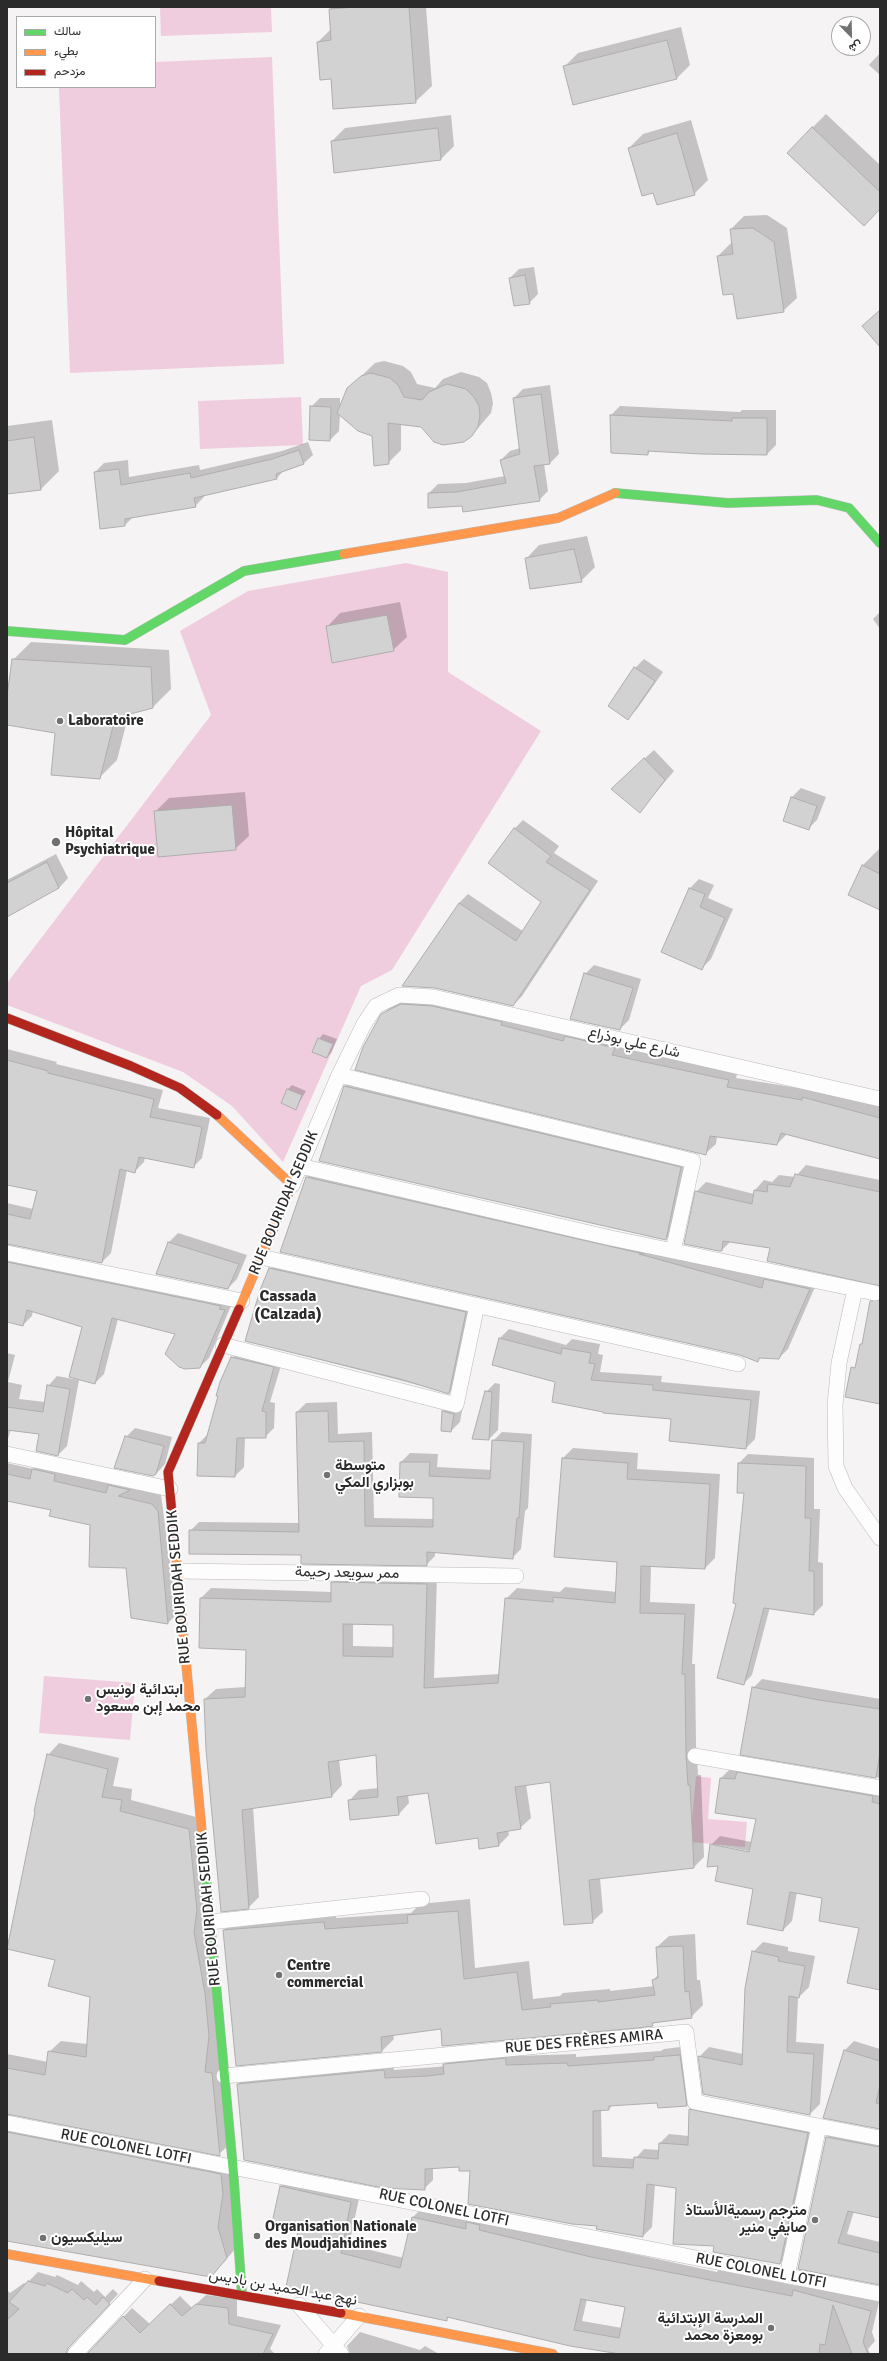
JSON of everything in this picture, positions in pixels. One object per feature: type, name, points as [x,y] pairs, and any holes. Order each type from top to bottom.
[{"type":"main road","points":[[7,632],[125,640],[244,571],[558,518],[613,493],[728,504],[817,500],[849,508],[880,543]]},
{"type":"main road","points":[[7,1018],[131,1066],[180,1088],[217,1115],[292,1185]]},
{"type":"main road","name":"RUE BOURIDAH SEDDIK","points":[[242,2295],[233,2168],[168,1472],[292,1185]]},
{"type":"main road","name":"نهج عبد الحميد بن باديس","points":[[7,2254],[299,2305],[553,2354]]},
{"type":"street","name":"شارع علي بوذراع","points":[[388,998],[408,994],[433,996],[880,1099]]},
{"type":"street","name":"RUE BOURIDAH SEDDIK","points":[[292,1185],[339,1076],[368,1016],[376,1006],[388,998]]},
{"type":"street","points":[[339,1076],[693,1160],[673,1251]]},
{"type":"street","points":[[300,1166],[673,1251],[875,1293]]},
{"type":"street","points":[[7,1252],[242,1301]]},
{"type":"street","points":[[261,1256],[738,1364]]},
{"type":"street","points":[[855,1289],[839,1363],[835,1405],[836,1466],[845,1488],[880,1538]]},
{"type":"street","points":[[223,1345],[456,1405],[477,1305]]},
{"type":"street","points":[[7,1454],[170,1489]]},
{"type":"street","name":"ممر سويعد رحيمة","points":[[177,1571],[516,1576]]},
{"type":"street","points":[[695,1756],[880,1788]]},
{"type":"street","points":[[210,1922],[422,1899]]},
{"type":"street","name":"RUE DES FRÈRES AMIRA","points":[[224,2076],[686,2032],[695,2102],[880,2138]]},
{"type":"street","name":"RUE COLONEL LOTFI","points":[[7,2123],[880,2294]]},
{"type":"street","points":[[787,2276],[819,2126]]},
{"type":"street","points":[[75,2354],[145,2279]]},
{"type":"street","points":[[299,2305],[333,2351],[359,2316]]},
{"type":"shaded area","points":[[160,7],[271,7],[272,32],[161,36]]},
{"type":"shaded area","points":[[272,57],[284,364],[70,373],[59,88],[156,88],[156,62]]},
{"type":"shaded area","points":[[301,397],[303,445],[200,449],[198,401]]},
{"type":"shaded area","points":[[406,563],[448,572],[448,672],[541,731],[392,970],[361,986],[283,1162],[232,1106],[183,1072],[7,1005],[7,983],[211,715],[180,631],[248,591]]},
{"type":"shaded area","points":[[44,1676],[135,1683],[130,1740],[39,1733]]},
{"type":"shaded area","points":[[696,1776],[711,1778],[708,1819],[747,1822],[745,1847],[690,1842]]},
{"type":"building","points":[[357,7],[409,7],[416,103],[333,109],[331,79],[320,80],[317,42],[331,40],[329,9]]},
{"type":"building","points":[[667,40],[677,79],[573,105],[563,66]]},
{"type":"building","points":[[812,127],[880,192],[880,209],[864,226],[787,153]]},
{"type":"building","points":[[438,128],[441,160],[334,173],[331,141]]},
{"type":"building","points":[[677,133],[695,195],[657,205],[653,193],[642,196],[628,148]]},
{"type":"building","points":[[753,228],[774,242],[784,312],[737,319],[733,294],[723,295],[717,256],[733,254],[730,229]]},
{"type":"building","points":[[525,275],[530,304],[514,306],[509,278]]},
{"type":"building","points":[[880,310],[880,347],[862,326]]},
{"type":"building","points":[[371,373],[390,378],[398,385],[404,397],[422,400],[429,392],[447,384],[466,389],[474,397],[479,406],[480,416],[478,427],[472,436],[464,442],[443,445],[434,442],[421,427],[388,423],[389,464],[374,466],[372,436],[358,431],[337,413],[347,388],[361,376]]},
{"type":"building","points":[[541,394],[550,464],[534,466],[540,501],[463,512],[462,506],[428,508],[428,493],[457,492],[506,483],[500,460],[520,454],[513,398]]},
{"type":"building","points":[[310,406],[331,407],[330,441],[309,440]]},
{"type":"building","points":[[610,415],[732,421],[732,418],[767,418],[767,455],[701,454],[648,451],[648,455],[611,453]]},
{"type":"building","points":[[34,437],[41,490],[7,494],[7,441]]},
{"type":"building","points":[[299,450],[304,464],[276,474],[277,479],[194,498],[196,507],[125,519],[125,526],[100,529],[94,472],[119,469],[121,485],[190,473],[191,478],[272,459]]},
{"type":"building","points":[[574,549],[582,582],[530,589],[525,558]]},
{"type":"building","points":[[387,615],[394,651],[332,663],[326,626]]},
{"type":"building","name":"Laboratoire","points":[[12,659],[151,667],[153,708],[115,718],[100,779],[51,775],[55,733],[7,725],[7,696]]},
{"type":"building","points":[[634,667],[655,681],[628,720],[608,706]]},
{"type":"building","points":[[644,758],[665,780],[640,813],[611,789]]},
{"type":"building","points":[[791,797],[817,806],[809,830],[783,821]]},
{"type":"building","points":[[232,805],[236,850],[158,857],[154,811]]},
{"type":"building","points":[[514,828],[551,856],[546,862],[590,890],[513,1006],[435,988],[402,986],[459,903],[516,941],[541,902],[488,863]]},
{"type":"building","points":[[47,862],[59,888],[7,917],[7,883]]},
{"type":"building","points":[[862,865],[880,874],[880,910],[848,895]]},
{"type":"building","points":[[689,888],[705,894],[700,907],[725,918],[702,970],[661,952]]},
{"type":"building","points":[[584,973],[633,988],[620,1030],[570,1019]]},
{"type":"building","points":[[401,1004],[432,1006],[502,1022],[501,1025],[563,1041],[565,1036],[615,1048],[612,1055],[729,1080],[727,1087],[802,1100],[802,1097],[880,1118],[880,1159],[781,1133],[777,1145],[710,1136],[706,1155],[355,1070],[363,1047],[381,1014]]},
{"type":"building","points":[[318,1038],[333,1044],[327,1058],[312,1052]]},
{"type":"building","points":[[7,1060],[48,1071],[48,1073],[154,1099],[150,1117],[202,1127],[194,1168],[139,1157],[135,1173],[120,1169],[102,1263],[7,1244],[7,1214],[30,1219],[37,1191],[7,1185]]},
{"type":"building","points":[[344,1086],[681,1167],[666,1240],[319,1161]]},
{"type":"building","points":[[287,1089],[302,1095],[296,1110],[281,1103]]},
{"type":"building","points":[[795,1174],[880,1192],[880,1286],[767,1261],[770,1248],[723,1241],[722,1251],[719,1251],[684,1244],[695,1191],[752,1204],[754,1190],[767,1192],[768,1184],[790,1187]]},
{"type":"building","points":[[306,1177],[644,1254],[639,1254],[762,1288],[764,1279],[810,1289],[779,1359],[759,1358],[758,1362],[740,1355],[280,1252]]},
{"type":"building","points":[[168,1242],[239,1264],[228,1289],[156,1274]]},
{"type":"building","points":[[7,1262],[221,1306],[219,1309],[225,1310],[200,1368],[185,1369],[179,1367],[165,1354],[175,1334],[112,1318],[95,1384],[69,1377],[82,1327],[27,1310],[23,1326],[7,1322]]},
{"type":"building","points":[[269,1268],[466,1312],[449,1394],[400,1379],[245,1341],[260,1290]]},
{"type":"building","points":[[880,1300],[880,1404],[845,1397],[851,1367],[855,1368],[860,1344],[862,1344],[870,1301]]},
{"type":"building","points":[[499,1338],[561,1354],[562,1348],[591,1353],[589,1363],[595,1364],[591,1380],[653,1385],[653,1390],[751,1400],[746,1449],[669,1441],[671,1419],[603,1413],[552,1402],[555,1382],[492,1365]]},
{"type":"building","points":[[231,1357],[274,1367],[262,1411],[266,1412],[266,1438],[237,1438],[235,1477],[197,1476],[198,1443],[205,1443],[218,1396],[216,1396],[220,1382]]},
{"type":"building","points":[[47,1385],[70,1389],[58,1456],[36,1451],[39,1434],[7,1430],[7,1407],[43,1412]]},
{"type":"building","points":[[485,1391],[492,1392],[489,1440],[472,1439]]},
{"type":"building","points":[[328,1411],[329,1442],[364,1441],[365,1526],[433,1527],[433,1498],[399,1497],[400,1462],[430,1462],[429,1476],[490,1479],[492,1440],[524,1442],[519,1518],[517,1518],[513,1559],[427,1552],[427,1566],[301,1564],[301,1555],[189,1554],[189,1530],[299,1532],[296,1412]]},
{"type":"building","points":[[442,1411],[454,1414],[451,1432],[441,1431]]},
{"type":"building","points":[[125,1436],[164,1446],[156,1474],[153,1476],[114,1468]]},
{"type":"building","points":[[562,1458],[628,1463],[627,1479],[710,1484],[705,1569],[641,1566],[640,1613],[685,1614],[682,1674],[685,1674],[686,1755],[688,1785],[690,1785],[694,1868],[589,1880],[593,1923],[564,1925],[550,1782],[515,1787],[521,1829],[497,1833],[499,1846],[479,1849],[478,1838],[436,1844],[428,1793],[397,1797],[399,1815],[350,1820],[348,1800],[378,1797],[376,1755],[328,1762],[332,1797],[242,1810],[249,1909],[221,1912],[206,1750],[204,1699],[245,1697],[246,1650],[199,1648],[200,1598],[331,1602],[331,1582],[427,1584],[424,1688],[498,1683],[505,1598],[553,1602],[553,1597],[615,1603],[617,1562],[554,1557]],"holes":[[[343,1624],[393,1625],[393,1657],[343,1656]]]},
{"type":"building","points":[[738,1463],[806,1466],[805,1518],[811,1518],[809,1571],[814,1571],[814,1615],[764,1608],[744,1685],[717,1678],[736,1604],[733,1603],[744,1493],[737,1493]]},
{"type":"building","points":[[32,1469],[55,1474],[54,1481],[106,1493],[108,1485],[130,1490],[118,1496],[152,1504],[158,1511],[168,1624],[131,1618],[126,1568],[89,1567],[90,1525],[49,1516],[51,1510],[7,1501],[7,1474],[30,1479]]},
{"type":"building","points":[[752,1687],[819,1700],[880,1709],[880,1752],[876,1778],[740,1755]]},
{"type":"building","points":[[47,1754],[108,1769],[102,1797],[122,1800],[120,1811],[189,1829],[197,1910],[194,1932],[205,1993],[209,2036],[205,2072],[212,2073],[220,2156],[7,2114],[7,2068],[45,2075],[48,2051],[86,2057],[90,1997],[48,1986],[55,1960],[7,1949],[34,1811]]},
{"type":"building","points":[[737,1772],[873,1796],[872,1802],[880,1804],[880,1990],[847,1983],[859,1928],[819,1921],[822,1898],[790,1892],[783,1931],[747,1924],[753,1889],[715,1881],[718,1866],[707,1867],[710,1844],[749,1852],[756,1819],[715,1813],[720,1778],[735,1779]]},
{"type":"building","points":[[458,1911],[464,1979],[517,1972],[522,2010],[551,2007],[550,2004],[598,2000],[598,2002],[655,1995],[652,1980],[658,1978],[656,1947],[683,1946],[685,1992],[689,1991],[692,2018],[652,2023],[653,2026],[637,2028],[442,2046],[441,2029],[381,2037],[382,2052],[236,2066],[223,1930],[324,1922],[325,1929],[408,1923],[407,1915]]},
{"type":"building","points":[[752,1951],[779,1957],[778,1961],[805,1966],[799,1998],[789,1996],[787,2052],[814,2054],[810,2115],[703,2094],[698,2056],[742,2065],[745,1988]]},
{"type":"building","points":[[844,2050],[880,2061],[880,2085],[876,2103],[880,2104],[880,2129],[823,2118]]},
{"type":"building","points":[[680,2055],[687,2106],[658,2108],[657,2103],[609,2106],[609,2110],[593,2111],[593,2166],[633,2168],[634,2157],[658,2159],[659,2143],[688,2145],[689,2109],[808,2133],[780,2264],[713,2252],[714,2246],[673,2244],[676,2188],[647,2184],[643,2237],[596,2229],[597,2226],[572,2224],[468,2204],[470,2171],[459,2171],[459,2167],[425,2169],[425,2190],[383,2188],[244,2160],[237,2084],[384,2070],[385,2078],[427,2076],[444,2074],[443,2064],[506,2058],[506,2065],[567,2063],[568,2066],[654,2060],[654,2057]]},
{"type":"building","points":[[7,2132],[221,2174],[223,2194],[218,2227],[227,2258],[211,2277],[7,2241]]},
{"type":"building","points":[[826,2137],[880,2147],[880,2218],[848,2211],[838,2243],[880,2253],[880,2285],[798,2269]]},
{"type":"building","points":[[280,2186],[351,2202],[341,2253],[400,2268],[412,2217],[466,2229],[466,2222],[480,2225],[479,2230],[591,2257],[792,2296],[793,2290],[871,2311],[863,2342],[868,2354],[852,2354],[833,2305],[825,2345],[820,2344],[819,2354],[620,2354],[570,2346],[447,2317],[447,2321],[286,2287],[299,2226],[272,2223]],"holes":[[[581,2299],[625,2307],[619,2338],[574,2330]]]},
{"type":"building","points":[[28,2281],[45,2286],[47,2283],[68,2293],[72,2289],[84,2300],[87,2297],[96,2305],[103,2297],[110,2304],[68,2348],[66,2354],[7,2354],[7,2320],[19,2309],[9,2302]]},
{"type":"building","points":[[170,2304],[182,2316],[196,2304],[228,2308],[229,2324],[273,2334],[263,2354],[87,2354],[123,2316],[140,2333]]},
{"type":"traffic: fast","points":[[615,493],[728,503],[817,500],[849,508],[880,543]]},
{"type":"traffic: fast","points":[[7,631],[125,640],[244,571],[344,554]]},
{"type":"traffic: fast","points":[[203,1844],[233,2168],[242,2295]]},
{"type":"traffic: slow","points":[[344,554],[558,518],[615,493]]},
{"type":"traffic: slow","points":[[217,1115],[292,1185],[239,1309]]},
{"type":"traffic: slow","points":[[175,1545],[203,1844]]},
{"type":"traffic: slow","points":[[7,2254],[159,2281]]},
{"type":"traffic: slow","points":[[341,2313],[553,2354]]},
{"type":"traffic: jam","points":[[7,1018],[131,1066],[180,1088],[217,1115]]},
{"type":"traffic: jam","points":[[175,1545],[168,1472],[239,1309]]},
{"type":"traffic: jam","points":[[159,2281],[341,2313]]},
{"type":"place","name":"Laboratoire","points":[[60,721]]},
{"type":"place","name":"Hôpital Psychiatrique","points":[[56,842]]},
{"type":"place","name":"متوسطة بوبزاري المكي","points":[[327,1475]]},
{"type":"place","name":"ابتدائية لونيس محمد إبن مسعود","points":[[88,1699]]},
{"type":"place","name":"Centre commercial","points":[[279,1975]]},
{"type":"place","name":"مترجم رسميةالأستاذ صايفي منير","points":[[815,2220]]},
{"type":"place","name":"Organisation Nationale des Moudjahidines","points":[[257,2236]]},
{"type":"place","name":"سيليكسيون","points":[[43,2238]]},
{"type":"place","name":"المدرسة الإبتدائية بومعزة محمد","points":[[771,2328]]},
{"type":"district","name":"Cassada (Calzada)","points":[[288,1306]]}]
